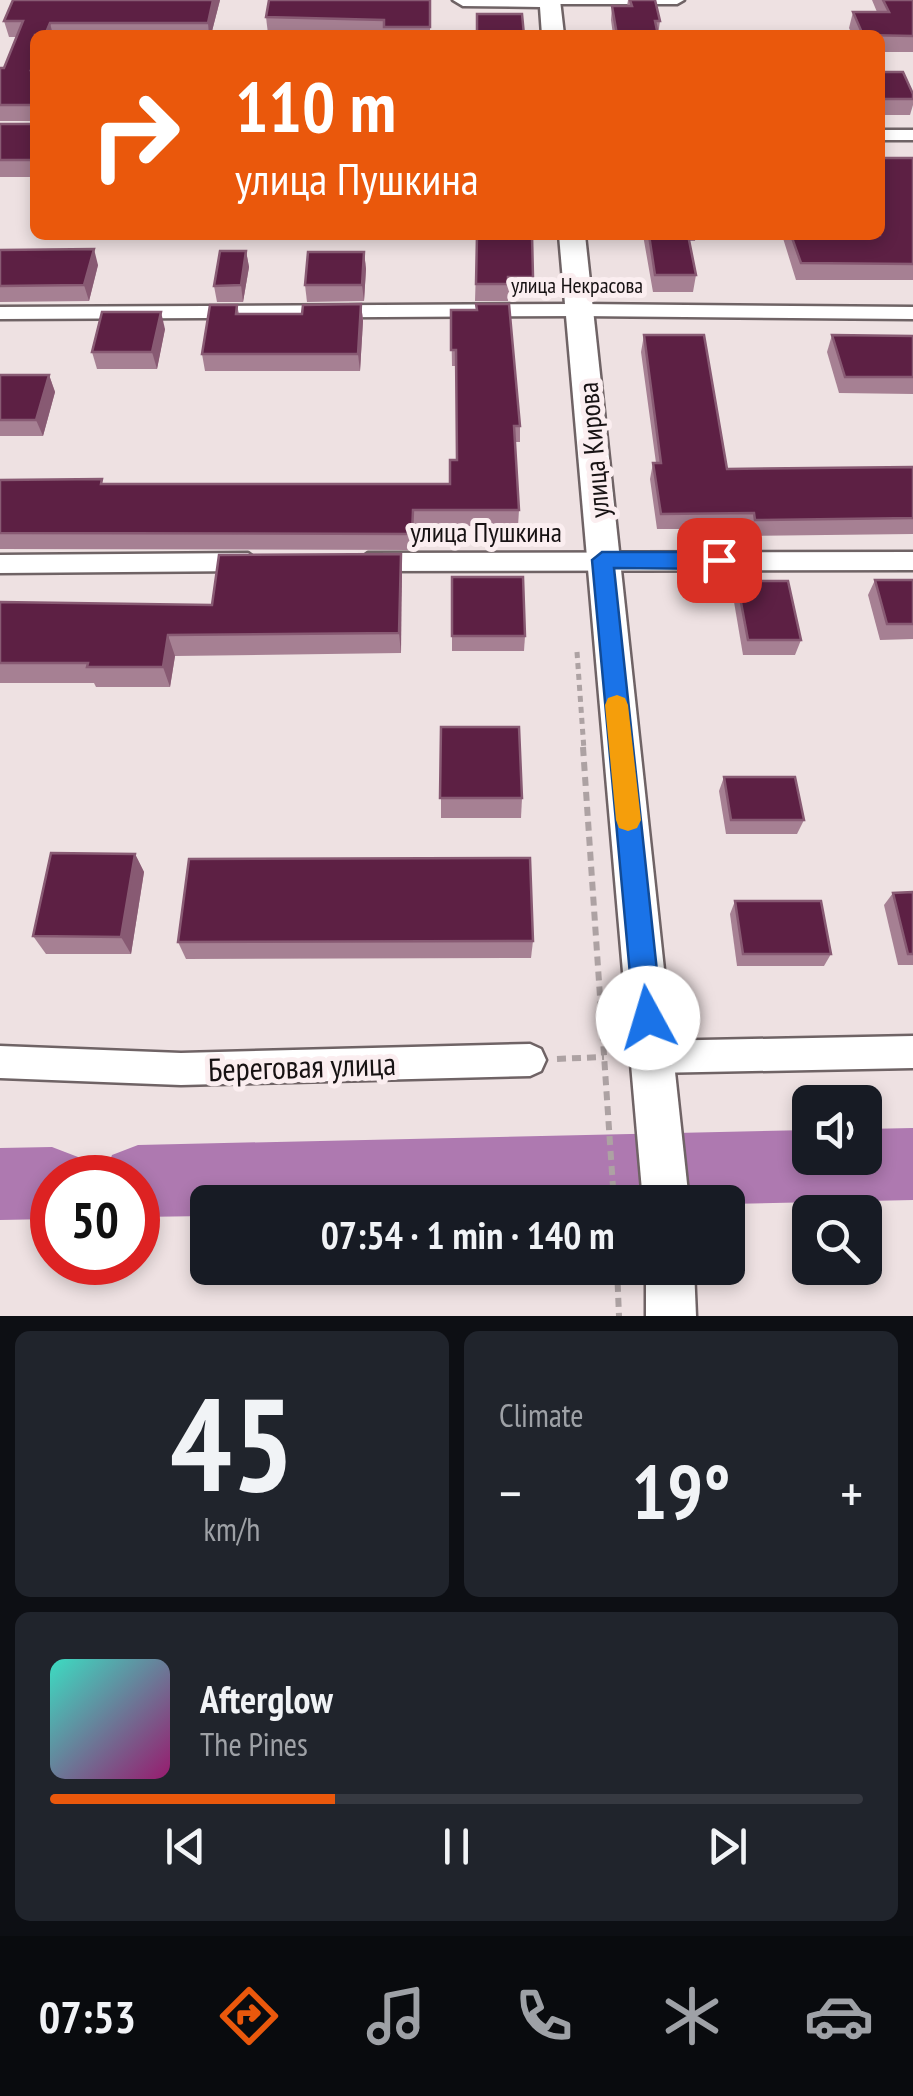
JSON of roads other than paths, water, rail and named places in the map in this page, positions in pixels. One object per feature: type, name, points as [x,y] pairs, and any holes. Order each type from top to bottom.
[{"type":"main road","points":[[463,0],[550,0],[553,30]]},
{"type":"main road","name":"улица Кирова","points":[[573,240],[664,1185]]},
{"type":"main road","points":[[670,1285],[671,1316]]},
{"type":"street","points":[[550,0],[677,0]]},
{"type":"street","points":[[885,135],[913,135]]},
{"type":"street","name":"улица Некрасова","points":[[0,312],[913,313]]},
{"type":"street","name":"улица Пушкина","points":[[334,562],[913,561]]},
{"type":"street","points":[[0,564],[275,562]]},
{"type":"street","points":[[652,1056],[913,1052]]},
{"type":"street","name":"Береговая улица","points":[[0,1062],[181,1069],[530,1060]]},
{"type":"waterway","points":[[160,1181],[913,1164]]},
{"type":"waterway","points":[[0,1184],[30,1183]]}]
